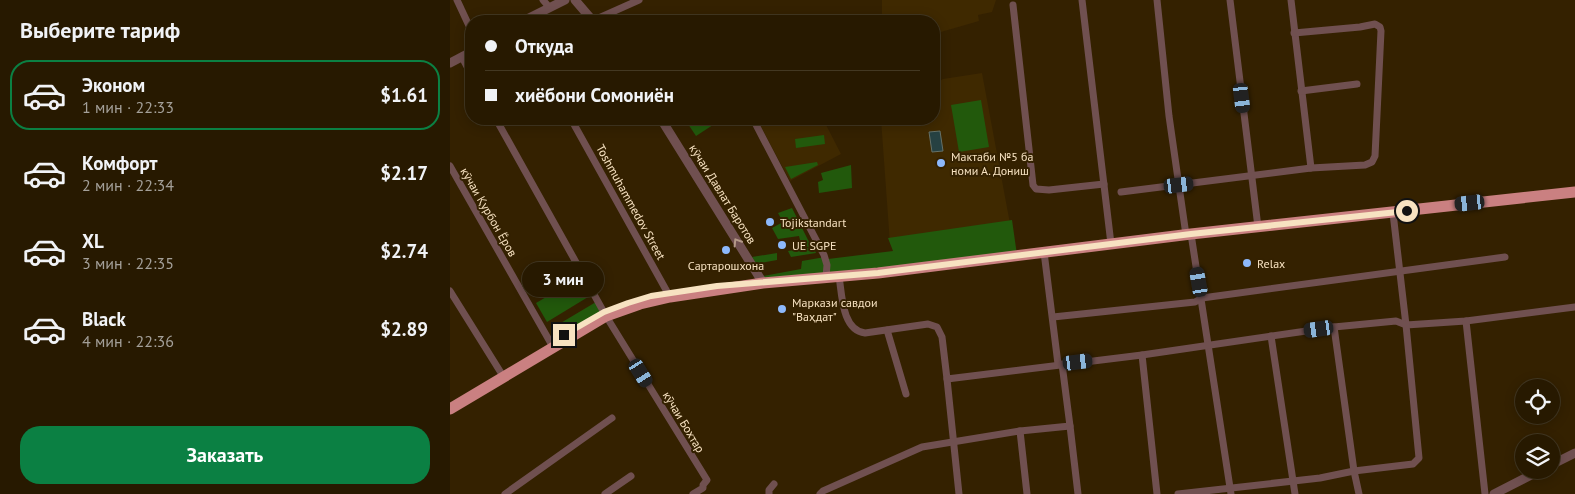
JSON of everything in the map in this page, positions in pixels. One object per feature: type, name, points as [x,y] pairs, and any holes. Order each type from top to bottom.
[{"type":"highway","points":[[450,404],[606,314],[669,295],[1188,234],[1575,192]]},
{"type":"highway","points":[[450,409],[502,374]]},
{"type":"street","points":[[457,0],[465,17]]},
{"type":"street","points":[[531,15],[546,4],[565,0]]},
{"type":"street","points":[[574,0],[588,15]]},
{"type":"street","points":[[606,15],[639,0]]},
{"type":"street","points":[[1082,0],[1111,244]]},
{"type":"street","points":[[1157,0],[1169,116],[1179,185],[1202,298],[1231,491]]},
{"type":"street","points":[[1230,0],[1258,227]]},
{"type":"street","points":[[1291,0],[1311,168]]},
{"type":"street","points":[[1013,5],[1033,186],[1036,189],[1049,190],[1104,184]]},
{"type":"street","points":[[1121,192],[1252,177],[1311,168],[1364,165],[1372,162],[1375,156],[1380,27],[1375,24],[1294,33]]},
{"type":"street","points":[[450,63],[465,55]]},
{"type":"street","points":[[462,57],[465,63]]},
{"type":"street","points":[[1301,91],[1357,84]]},
{"type":"street","points":[[499,125],[606,314]]},
{"type":"street","name":"Toshmuhammedov Street","points":[[574,125],[669,295]]},
{"type":"street","name":"кӯчаи Давлат Баротов","points":[[665,125],[763,283]]},
{"type":"street","points":[[756,125],[822,252],[827,263],[826,277]]},
{"type":"street","name":"кӯчаи Қурбон Ёров","points":[[450,166],[552,345]]},
{"type":"street","points":[[1178,494],[1231,491],[1354,471],[1414,464],[1419,458],[1393,213]]},
{"type":"street","points":[[1044,252],[1070,426],[1078,494]]},
{"type":"street","points":[[1053,317],[1195,302],[1202,298],[1505,257]]},
{"type":"street","points":[[839,276],[846,313],[852,327],[860,332],[865,333],[928,324],[937,327],[942,337],[959,494]]},
{"type":"street","points":[[450,291],[502,374]]},
{"type":"street","points":[[947,379],[1142,355],[1334,327],[1396,321],[1406,325],[1466,321],[1575,307]]},
{"type":"street","name":"кӯчаи Бохтар","points":[[606,314],[707,480],[703,488],[692,494]]},
{"type":"street","points":[[1466,321],[1485,494]]},
{"type":"street","points":[[1334,327],[1354,471],[1359,494]]},
{"type":"street","points":[[887,330],[906,394]]},
{"type":"street","points":[[1271,336],[1295,494]]},
{"type":"street","points":[[1142,355],[1157,494]]},
{"type":"street","points":[[506,494],[612,418]]},
{"type":"street","points":[[820,494],[922,447],[1020,431],[1070,426]]},
{"type":"street","points":[[1020,431],[1027,494]]},
{"type":"street","points":[[1560,460],[1575,453]]},
{"type":"street","points":[[605,494],[631,476]]},
{"type":"street","points":[[1494,494],[1523,479]]},
{"type":"street","points":[[769,494],[769,490],[774,484]]},
{"type":"shaded area","points":[[882,0],[996,0],[992,12],[978,15],[979,21],[940,32],[940,15],[882,15]]},
{"type":"shaded area","name":"Мактаби №5 ба номи А. Дониш","points":[[982,73],[1011,229],[890,244],[881,125],[940,125],[940,81]]},
{"type":"shaded area","points":[[760,125],[826,125],[841,154],[790,181]]},
{"type":"green space","points":[[981,100],[989,147],[959,152],[951,105]]},
{"type":"green space","points":[[689,125],[713,125],[696,136]]},
{"type":"green space","points":[[824,135],[825,144],[796,148],[795,139]]},
{"type":"green space","points":[[817,162],[818,165],[791,179],[785,167]]},
{"type":"green space","points":[[851,165],[852,188],[819,193],[818,182],[823,180],[821,173]]},
{"type":"green space","points":[[792,208],[811,246],[802,248],[799,236],[778,239],[772,228],[783,222],[778,213]]},
{"type":"green space","points":[[1012,220],[1017,255],[829,276],[828,259],[893,251],[888,238]]},
{"type":"green space","points":[[813,247],[816,253],[791,257],[788,251]]},
{"type":"green space","points":[[777,253],[777,260],[756,264],[752,257]]},
{"type":"green space","points":[[825,257],[826,277],[763,283],[758,277],[801,269],[802,261]]},
{"type":"green space","points":[[582,276],[593,294],[547,322],[536,303]]},
{"type":"green space","points":[[596,302],[603,314],[558,340],[551,329],[556,327],[558,331],[562,330],[559,324]]},
{"type":"water","points":[[940,131],[943,151],[932,152],[929,132]]},
{"type":"place","name":"Мактаби №5 ба номи А. Дониш","points":[[941,163]]},
{"type":"place","name":"Tojikstandart","points":[[770,222]]},
{"type":"place","name":"UE SGPE","points":[[782,245]]},
{"type":"place","name":"Сартарошхона","points":[[726,250]]},
{"type":"place","name":"Relax","points":[[1247,263]]},
{"type":"place","name":"Маркази савдои \"Ваҳдат\"","points":[[782,309]]},
{"type":"route","points":[[564,335],[604,312],[651,296],[668,293],[738,283],[763,283],[878,273],[1191,234],[1407,211]]}]
